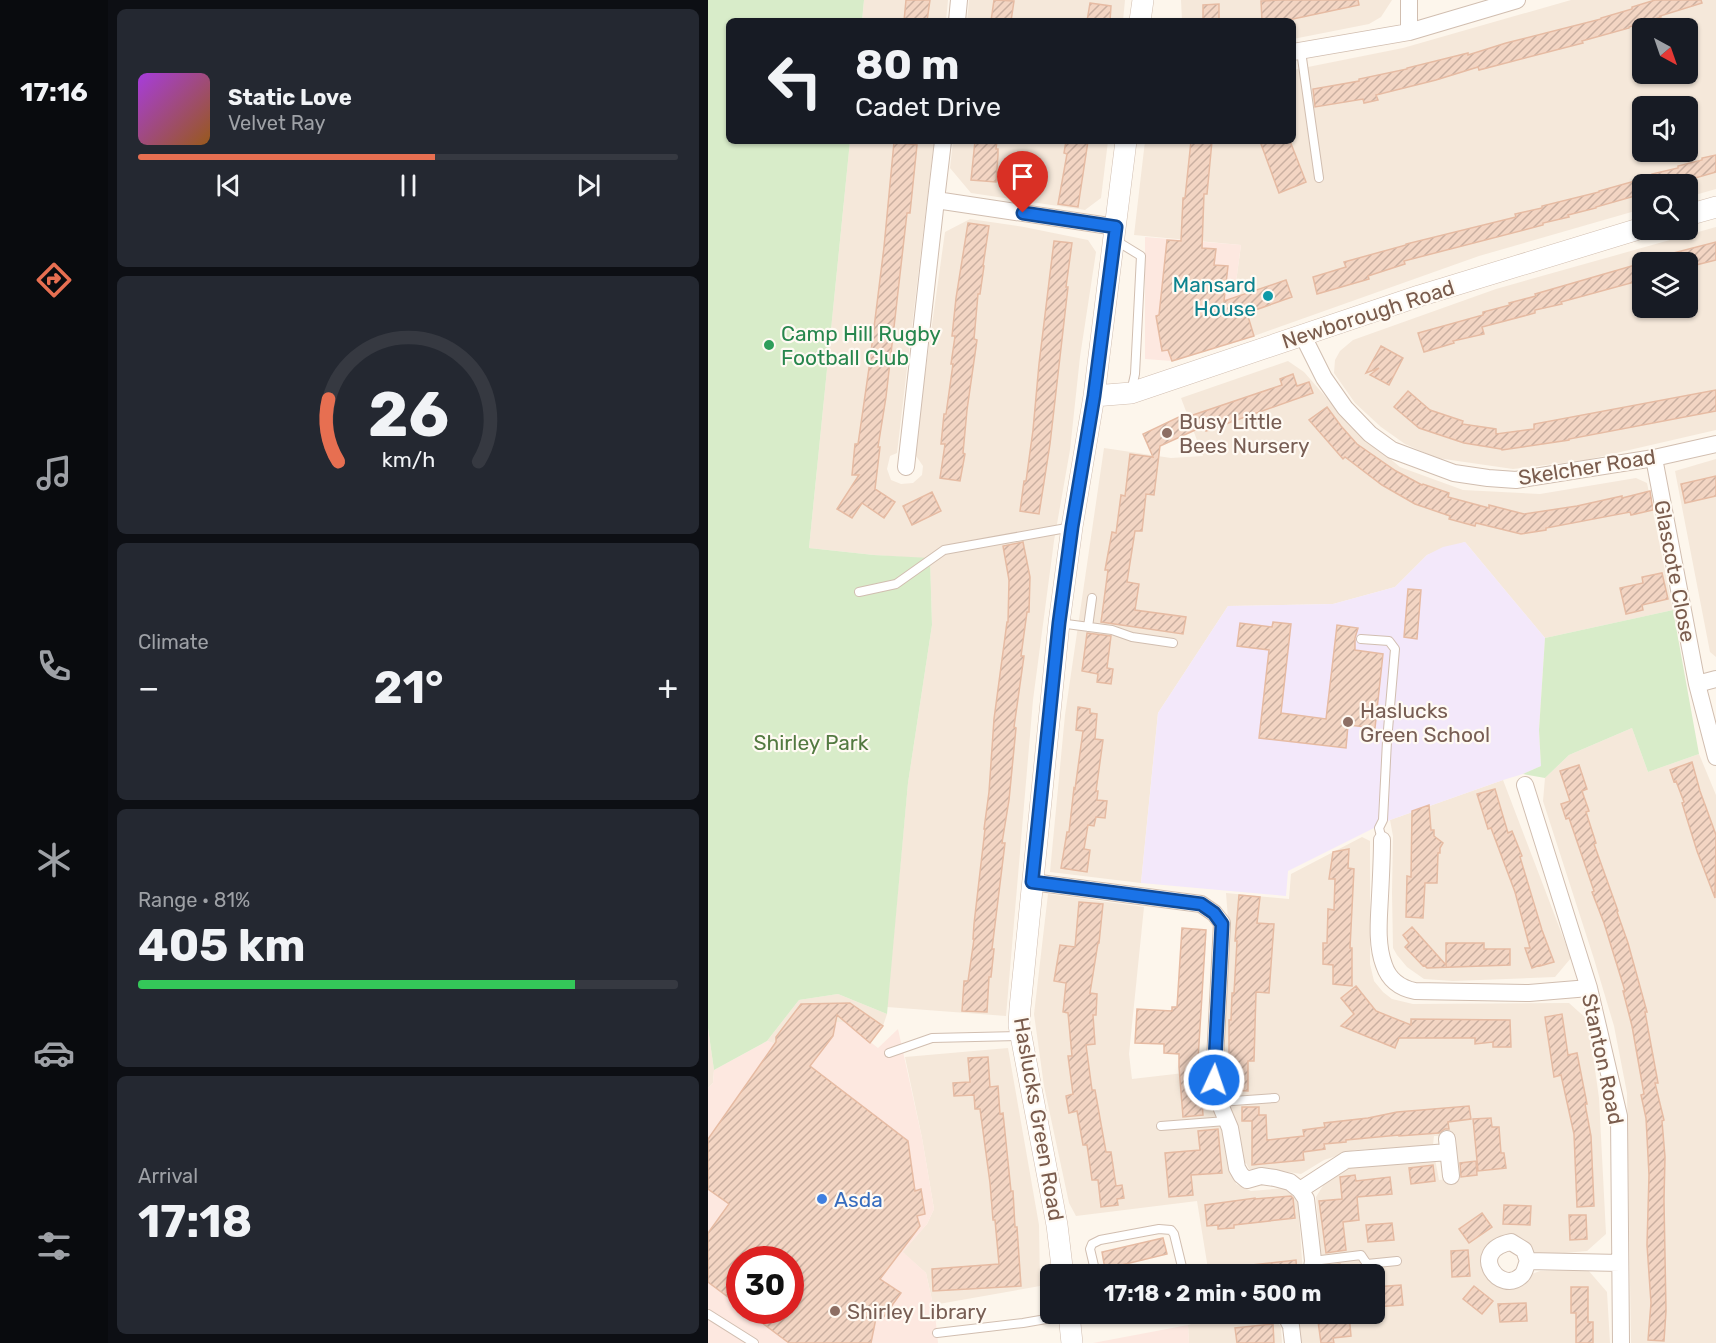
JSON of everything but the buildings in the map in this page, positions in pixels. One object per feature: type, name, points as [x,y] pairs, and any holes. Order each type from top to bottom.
[{"type":"street","points":[[957,18],[959,0]]},
{"type":"street","points":[[1140,18],[1143,0]]},
{"type":"street","points":[[1409,0],[1409,32]]},
{"type":"street","points":[[1297,52],[1409,32],[1517,0]]},
{"type":"street","points":[[906,466],[943,144]]},
{"type":"street","name":"Haslucks Green Road","points":[[1062,1264],[1057,1225],[1019,1025],[1059,623],[1094,396],[1126,144]]},
{"type":"street","points":[[936,200],[1115,234]]},
{"type":"street","points":[[1698,212],[1716,207]]},
{"type":"street","name":"Newborough Road","points":[[1094,396],[1131,393],[1419,296],[1632,231]]},
{"type":"street","name":"Skelcher Road","points":[[1303,336],[1324,378],[1345,408],[1370,434],[1392,450],[1454,473],[1516,480],[1654,458],[1716,444]]},
{"type":"street","name":"Glascote Close","points":[[1654,458],[1697,684],[1716,757]]},
{"type":"street","points":[[1697,684],[1716,679]]},
{"type":"street","name":"Stanton Road","points":[[1525,785],[1588,988],[1619,1116],[1621,1343]]},
{"type":"street","points":[[1382,840],[1380,948],[1385,968],[1404,989],[1529,993],[1588,988]]},
{"type":"street","points":[[1032,882],[1201,904],[1214,913],[1222,924],[1214,1080],[1219,1102],[1230,1128],[1237,1168],[1247,1180],[1260,1176],[1275,1178],[1290,1182],[1300,1190],[1306,1199],[1312,1264]]},
{"type":"street","points":[[1300,1190],[1346,1160],[1448,1145],[1451,1176]]},
{"type":"street","points":[[1528,1261],[1620,1263]]},
{"type":"street","points":[[1071,1324],[1072,1343]]},
{"type":"street","points":[[1290,1324],[1293,1343]]},
{"type":"lane","points":[[1297,52],[1319,178]]},
{"type":"lane","points":[[1115,234],[1141,256],[1135,374],[1131,393]]},
{"type":"lane","points":[[859,592],[896,584],[944,550],[1072,527]]},
{"type":"lane","points":[[1088,627],[1092,598]]},
{"type":"lane","points":[[1059,623],[1112,630],[1132,637],[1173,643]]},
{"type":"lane","points":[[1361,639],[1389,641],[1395,650],[1383,820],[1379,828],[1382,840]]},
{"type":"lane","points":[[889,1053],[932,1038],[1021,1036]]},
{"type":"lane","points":[[1219,1102],[1275,1098]]},
{"type":"lane","points":[[1161,1126],[1226,1121]]},
{"type":"lane","points":[[1094,1264],[1090,1249],[1092,1244],[1100,1240],[1159,1229],[1171,1230],[1174,1234],[1181,1264]]},
{"type":"lane","points":[[1327,1264],[1361,1255],[1367,1264],[1397,1261]]},
{"type":"lane","points":[[708,1314],[751,1342]]},
{"type":"lane","points":[[937,1333],[1040,1320]]},
{"type":"shaded area","points":[[864,0],[948,0],[946,18],[862,18]]},
{"type":"shaded area","points":[[969,0],[1125,0],[1123,18],[967,18]]},
{"type":"shaded area","points":[[1181,0],[1392,0],[1381,17],[1369,24],[1296,38],[1296,18],[1182,18]]},
{"type":"shaded area","points":[[1571,0],[1716,0],[1716,189],[1698,194],[1698,174],[1632,174],[1632,212],[1479,256],[1254,336],[1236,282],[1241,245],[1134,235],[1145,144],[1296,144],[1296,69],[1403,48]]},
{"type":"shaded area","points":[[850,144],[934,144],[897,453],[890,456],[887,469],[891,480],[901,484],[913,483],[922,475],[923,466],[914,453],[945,232],[970,219],[1088,240],[1096,252],[1080,357],[1070,450],[1054,541],[1033,700],[1006,1016],[887,1007],[908,783],[932,625],[930,559],[809,548]]},
{"type":"shaded area","points":[[953,144],[1108,144],[1101,198],[1085,210],[971,193],[950,168]]},
{"type":"shaded area","points":[[1716,227],[1716,430],[1586,460],[1513,469],[1437,458],[1405,444],[1381,427],[1355,403],[1334,373],[1335,360],[1340,351],[1353,340],[1496,289],[1670,240],[1698,240],[1698,232]]},
{"type":"shaded area","points":[[1145,237],[1241,245],[1236,282],[1254,336],[1172,361],[1145,359]]},
{"type":"shaded area","points":[[1288,361],[1304,372],[1352,427],[1400,467],[1463,490],[1540,494],[1636,478],[1647,483],[1673,610],[1545,638],[1465,542],[1427,555],[1395,587],[1333,604],[1228,606],[1158,713],[1141,883],[1050,872],[1065,715],[1104,448],[1171,458],[1203,456],[1181,398]]},
{"type":"shaded area","points":[[1716,459],[1716,657],[1710,652],[1675,471]]},
{"type":"shaded area","name":"Haslucks Green School","points":[[1465,542],[1545,638],[1539,730],[1541,766],[1390,820],[1288,871],[1286,896],[1141,883],[1158,713],[1228,606],[1333,604],[1395,587],[1427,555],[1443,547]]},
{"type":"shaded area","points":[[1632,728],[1648,772],[1699,754],[1716,795],[1716,1343],[1631,1343],[1627,1093],[1614,1026],[1543,801],[1545,778],[1569,755]]},
{"type":"shaded area","points":[[1503,780],[1571,958],[1555,977],[1453,981],[1424,979],[1407,967],[1393,948],[1393,836],[1390,820]]},
{"type":"shaded area","points":[[1362,837],[1370,841],[1370,964],[1374,981],[1392,999],[1413,1004],[1569,1003],[1588,1020],[1599,1098],[1606,1234],[1587,1251],[1532,1256],[1499,1241],[1488,1275],[1526,1276],[1540,1271],[1588,1270],[1607,1292],[1610,1343],[1300,1343],[1298,1324],[1385,1324],[1385,1264],[1322,1264],[1316,1197],[1324,1184],[1344,1168],[1435,1159],[1439,1180],[1459,1178],[1456,1135],[1434,1136],[1433,1145],[1355,1150],[1324,1160],[1301,1174],[1249,1169],[1246,1163],[1233,1172],[1236,1184],[1251,1191],[1285,1188],[1293,1194],[1298,1201],[1302,1264],[1207,1264],[1197,1201],[1076,1216],[1069,1203],[1044,1086],[1034,1014],[1048,894],[1144,907],[1129,1054],[1132,1079],[1201,1071],[1222,1076],[1229,932],[1226,893],[1289,899],[1291,874]]},
{"type":"shaded area","points":[[838,994],[887,1014],[883,1026],[776,1044],[767,1041],[799,1000]]},
{"type":"shaded area","points":[[836,1022],[845,1022],[878,1048],[898,1029],[922,1138],[934,1209],[927,1224],[903,1252],[926,1273],[935,1314],[938,1343],[708,1343],[708,1088],[713,1083],[714,1070],[767,1041],[776,1044]]},
{"type":"shaded area","points":[[708,1028],[714,1070],[713,1083],[708,1088]]},
{"type":"shaded area","points":[[1008,1048],[1039,1225],[1040,1286],[933,1305],[926,1273],[902,1252],[927,1224],[934,1209],[905,1057]]},
{"type":"shaded area","points":[[1279,1324],[1282,1343],[1189,1343],[1188,1325]]},
{"type":"shaded area","points":[[1188,1325],[1189,1343],[1093,1343]]},
{"type":"green space","name":"Shirley Park","points":[[708,0],[864,0],[862,18],[726,18],[726,144],[850,144],[809,548],[930,558],[932,625],[908,783],[887,1014],[838,994],[799,1000],[767,1041],[714,1070],[708,1028]]},
{"type":"green space","points":[[1673,610],[1699,754],[1648,772],[1632,728],[1569,755],[1545,778],[1523,774],[1541,766],[1539,730],[1545,638]]},
{"type":"place","name":"Mansard House","points":[[1268,296]]},
{"type":"place","name":"Camp Hill Rugby Football Club","points":[[769,345]]},
{"type":"place","name":"Busy Little Bees Nursery","points":[[1167,433]]},
{"type":"place","name":"Haslucks Green School","points":[[1348,722]]},
{"type":"place","name":"Asda","points":[[822,1199]]},
{"type":"place","name":"Shirley Library","points":[[835,1311]]},
{"type":"route","points":[[1023,213],[1116,227],[1094,396],[1059,623],[1032,882],[1201,904],[1214,913],[1222,924],[1214,1080]]}]
